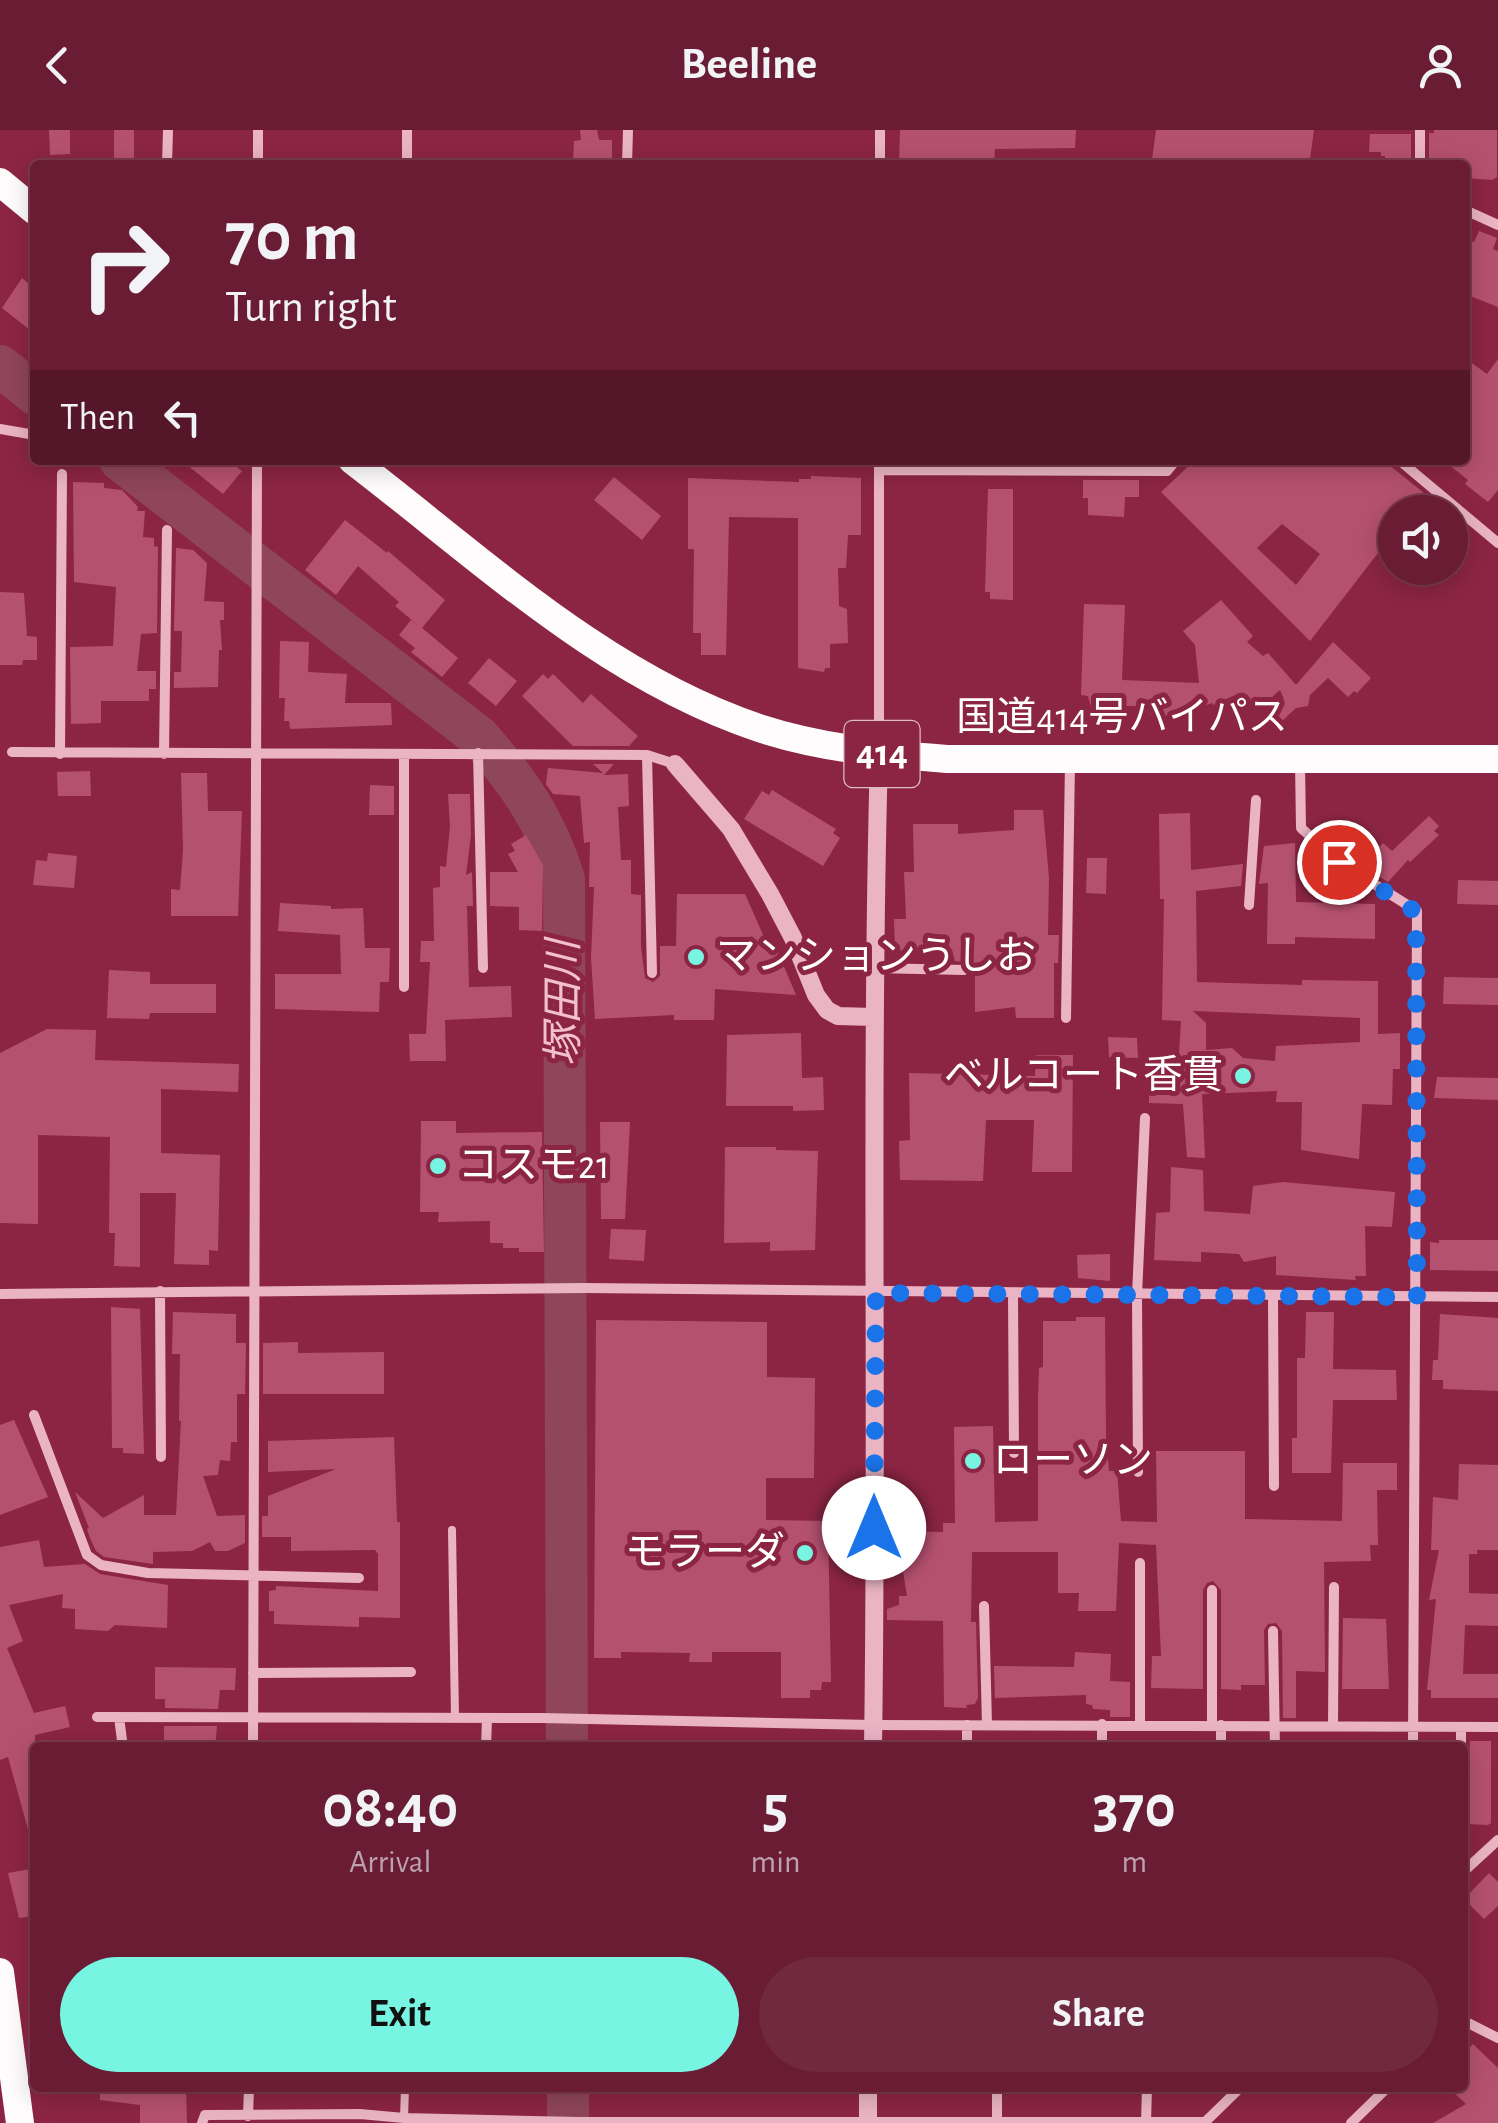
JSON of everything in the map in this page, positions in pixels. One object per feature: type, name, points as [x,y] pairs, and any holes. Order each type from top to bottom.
[{"type":"highway","points":[[0,182],[30,208]]},
{"type":"highway","name":"国道414号バイパス","points":[[358,465],[594,647],[644,677],[760,728],[879,754],[947,760],[1498,759]]},
{"type":"highway","points":[[0,1972],[20,2123]]},
{"type":"street","points":[[167,160],[168,130]]},
{"type":"street","points":[[258,130],[258,160]]},
{"type":"street","points":[[406,160],[407,130]]},
{"type":"street","points":[[627,160],[628,130]]},
{"type":"street","points":[[880,130],[880,160]]},
{"type":"street","points":[[1420,130],[1420,160]]},
{"type":"street","points":[[1470,212],[1498,224]]},
{"type":"street","points":[[0,430],[30,434]]},
{"type":"street","points":[[253,1742],[256,465]]},
{"type":"street","points":[[873,1742],[873,1017],[879,754],[879,465],[1084,465],[1167,471],[1172,465]]},
{"type":"street","points":[[1405,465],[1498,543]]},
{"type":"street","points":[[60,754],[62,474]]},
{"type":"street","points":[[164,754],[168,530]]},
{"type":"street","points":[[12,752],[647,755],[676,764],[731,829],[770,894],[816,995],[827,1010],[838,1016],[873,1017]]},
{"type":"street","points":[[473,753],[483,968]]},
{"type":"street","points":[[404,754],[404,987]]},
{"type":"street","points":[[647,755],[652,973]]},
{"type":"street","points":[[1300,758],[1301,828],[1339,862],[1416,912],[1413,1742]]},
{"type":"street","points":[[1066,1018],[1070,762]]},
{"type":"street","points":[[1249,905],[1256,800]]},
{"type":"street","points":[[874,968],[964,970]]},
{"type":"street","points":[[1138,1472],[1137,1296],[1145,1118]]},
{"type":"street","points":[[0,1294],[585,1288],[1498,1297]]},
{"type":"street","points":[[160,1291],[160,1457]]},
{"type":"street","points":[[1013,1294],[1014,1453]]},
{"type":"street","points":[[1274,1296],[1274,1486]]},
{"type":"street","points":[[34,1415],[87,1555],[101,1565],[148,1573],[359,1578]]},
{"type":"street","points":[[1140,1563],[1140,1724]]},
{"type":"street","points":[[1333,1726],[1334,1587]]},
{"type":"street","points":[[1212,1590],[1219,1742]]},
{"type":"street","points":[[984,1606],[988,1725]]},
{"type":"street","points":[[1273,1631],[1275,1742]]},
{"type":"street","points":[[254,1673],[412,1672]]},
{"type":"street","points":[[119,1717],[121,1742]]},
{"type":"street","points":[[97,1718],[1498,1727]]},
{"type":"street","points":[[486,1742],[488,1718]]},
{"type":"street","points":[[1102,1724],[1102,1742]]},
{"type":"street","points":[[967,1725],[967,1742]]},
{"type":"street","points":[[1461,1727],[1461,1742]]},
{"type":"street","points":[[1468,1868],[1498,1840]]},
{"type":"street","points":[[1468,2023],[1498,2038]]},
{"type":"street","points":[[248,2116],[249,2092]]},
{"type":"street","points":[[868,2092],[868,2123]]},
{"type":"street","points":[[996,2122],[997,2092]]},
{"type":"street","points":[[1146,2122],[1148,2092]]},
{"type":"street","points":[[202,2123],[205,2116],[579,2122],[1205,2122],[1236,2092]]},
{"type":"street","points":[[1351,2123],[1383,2092]]},
{"type":"lane","points":[[452,1530],[455,1718]]},
{"type":"lane","points":[[404,2118],[405,2092]]},
{"type":"building","points":[[49,130],[70,130],[70,154],[50,155]]},
{"type":"building","points":[[114,130],[134,130],[134,158],[114,158]]},
{"type":"building","points":[[580,130],[597,130],[599,140],[612,140],[612,159],[573,160],[574,141],[581,140]]},
{"type":"building","points":[[900,130],[1076,130],[1075,148],[995,149],[994,160],[899,160]]},
{"type":"building","points":[[1156,130],[1314,130],[1310,159],[1305,160],[1152,160]]},
{"type":"building","points":[[1497,130],[1497,177],[1470,178],[1470,160],[1429,160],[1429,133]]},
{"type":"building","points":[[1370,134],[1411,134],[1411,160],[1385,160],[1381,152],[1369,152]]},
{"type":"building","points":[[1479,231],[1497,238],[1493,249],[1498,251],[1498,307],[1470,296],[1470,241],[1474,242]]},
{"type":"building","points":[[22,278],[30,285],[30,330],[2,308]]},
{"type":"building","points":[[1498,359],[1498,490],[1488,502],[1465,484],[1468,480],[1449,465],[1470,465],[1470,362],[1487,374]]},
{"type":"building","points":[[187,465],[234,465],[242,471],[223,494]]},
{"type":"building","points":[[1190,465],[1389,465],[1424,495],[1378,495],[1378,553],[1310,641],[1161,492]],"holes":[[[1282,524],[1320,554],[1296,585],[1257,548]]]},
{"type":"building","points":[[811,476],[861,478],[861,535],[848,535],[846,568],[838,568],[839,606],[847,609],[848,643],[830,644],[830,668],[824,672],[798,668],[798,518],[729,517],[726,655],[701,655],[701,633],[693,633],[694,549],[688,549],[688,478],[799,482]]},
{"type":"building","points":[[614,477],[661,516],[642,540],[594,500]]},
{"type":"building","points":[[1083,480],[1139,480],[1139,497],[1125,497],[1124,517],[1088,515]]},
{"type":"building","points":[[73,482],[104,483],[104,488],[122,490],[138,507],[137,511],[145,511],[143,537],[154,538],[154,546],[158,547],[157,633],[141,634],[137,671],[156,671],[156,689],[149,689],[149,701],[101,701],[101,723],[71,724],[70,647],[113,646],[116,587],[74,582]]},
{"type":"building","points":[[988,489],[1013,489],[1013,600],[990,599],[990,592],[985,592]]},
{"type":"building","points":[[345,520],[445,600],[422,628],[458,658],[442,677],[411,652],[415,648],[399,635],[411,620],[419,626],[395,606],[399,602],[358,566],[336,595],[305,570]]},
{"type":"building","points":[[176,548],[193,550],[207,563],[204,601],[224,602],[218,687],[174,688],[174,672],[181,672],[182,631],[174,631]]},
{"type":"building","points":[[0,592],[24,593],[27,636],[37,637],[37,660],[0,665]]},
{"type":"building","points":[[1221,600],[1253,636],[1247,642],[1263,656],[1268,653],[1296,685],[1333,642],[1371,678],[1348,697],[1328,678],[1310,695],[1308,706],[1296,708],[1282,721],[1272,711],[1284,699],[1280,690],[1256,711],[1239,693],[1178,716],[1150,715],[1150,706],[1092,711],[1088,696],[1081,695],[1084,604],[1125,605],[1122,680],[1199,683],[1195,645],[1183,631]]},
{"type":"building","points":[[280,641],[309,642],[308,672],[347,674],[345,703],[391,703],[392,725],[290,729],[289,721],[284,721],[285,698],[279,698]]},
{"type":"building","points":[[489,658],[517,681],[496,706],[468,683]]},
{"type":"building","points":[[543,674],[548,679],[553,674],[583,703],[591,694],[638,736],[629,746],[573,746],[522,696]]},
{"type":"building","points":[[593,764],[614,764],[604,775],[628,774],[629,806],[618,807],[621,860],[631,860],[631,894],[641,895],[645,978],[653,982],[660,976],[660,946],[676,946],[677,894],[745,894],[768,946],[775,945],[796,995],[715,989],[714,1020],[674,1020],[674,1015],[595,1019],[590,842],[584,843],[580,796],[553,794],[546,784],[548,768],[603,773]]},
{"type":"building","points":[[90,771],[91,796],[58,796],[57,772]]},
{"type":"building","points":[[181,773],[207,773],[208,811],[242,811],[238,916],[171,916],[171,889],[180,890],[183,850]]},
{"type":"building","points":[[370,785],[394,786],[394,815],[369,815]]},
{"type":"building","points":[[772,790],[836,829],[833,833],[840,838],[823,866],[744,819],[762,791],[769,795]]},
{"type":"building","points":[[448,794],[470,794],[471,835],[466,875],[472,872],[473,906],[467,906],[469,987],[511,986],[512,1017],[445,1020],[446,1061],[410,1061],[409,1034],[426,1034],[430,962],[420,962],[421,941],[434,941],[433,888],[440,887],[440,866],[446,867]]},
{"type":"building","points":[[1014,810],[1043,810],[1049,878],[1048,935],[1059,935],[1058,963],[1054,963],[1054,1018],[1016,1018],[1015,1007],[975,1012],[975,963],[955,961],[952,952],[895,950],[894,919],[906,919],[904,872],[914,872],[913,824],[958,824],[958,834],[1014,830]]},
{"type":"building","points":[[1190,813],[1191,870],[1243,864],[1241,886],[1196,891],[1197,982],[1302,985],[1302,980],[1378,981],[1378,1034],[1400,1033],[1400,1069],[1393,1069],[1392,1105],[1362,1104],[1359,1159],[1301,1150],[1302,1102],[1276,1102],[1277,1091],[1202,1094],[1205,1158],[1187,1157],[1183,1104],[1149,1103],[1149,1067],[1178,1070],[1181,1021],[1162,1020],[1164,899],[1160,899],[1159,814]],"holes":[[[1193,1011],[1360,1018],[1360,1042],[1276,1046],[1275,1061],[1243,1058],[1232,1048],[1206,1050],[1206,1023]]]},
{"type":"building","points":[[1429,816],[1439,826],[1434,831],[1439,835],[1388,882],[1372,872],[1367,861],[1383,843],[1392,851]]},
{"type":"building","points":[[526,835],[543,865],[542,931],[519,930],[519,907],[490,906],[490,872],[518,872],[508,854],[515,851],[511,844]]},
{"type":"building","points":[[1295,843],[1296,902],[1375,904],[1375,939],[1295,937],[1295,944],[1267,944],[1268,883],[1259,884],[1264,846]]},
{"type":"building","points":[[48,853],[77,856],[74,888],[33,885],[36,860],[47,861]]},
{"type":"building","points":[[1087,858],[1107,858],[1106,894],[1086,893]]},
{"type":"building","points":[[1458,880],[1498,881],[1498,905],[1457,904]]},
{"type":"building","points":[[280,903],[363,908],[365,948],[390,948],[389,982],[380,982],[379,1012],[275,1009],[275,974],[341,974],[340,935],[278,931]]},
{"type":"building","points":[[109,970],[150,972],[150,984],[216,984],[216,1013],[150,1013],[149,1019],[107,1018]]},
{"type":"building","points":[[1444,977],[1498,978],[1498,1005],[1443,1004]]},
{"type":"building","points":[[47,1029],[96,1030],[95,1060],[239,1064],[238,1092],[161,1089],[161,1153],[220,1155],[218,1251],[209,1250],[209,1265],[174,1264],[176,1193],[140,1193],[140,1267],[114,1266],[115,1233],[109,1233],[110,1137],[38,1135],[38,1224],[0,1223],[0,1053]]},
{"type":"building","points":[[801,1033],[802,1078],[823,1077],[824,1110],[726,1106],[727,1035]]},
{"type":"building","points":[[1108,1037],[1137,1038],[1138,1058],[1109,1057]]},
{"type":"building","points":[[1036,1055],[1073,1055],[1072,1172],[1032,1172],[1034,1120],[986,1120],[983,1181],[900,1180],[899,1141],[910,1140],[909,1073],[1035,1076]]},
{"type":"building","points":[[1437,1077],[1498,1078],[1498,1100],[1434,1098]]},
{"type":"building","points":[[421,1121],[456,1121],[456,1133],[542,1132],[544,1252],[519,1252],[519,1248],[503,1248],[503,1243],[490,1243],[490,1221],[438,1222],[439,1212],[420,1212]]},
{"type":"building","points":[[600,1122],[630,1122],[625,1219],[601,1219]]},
{"type":"building","points":[[725,1147],[818,1151],[815,1250],[770,1251],[770,1242],[724,1243]]},
{"type":"building","points":[[1171,1167],[1203,1170],[1204,1211],[1250,1214],[1253,1186],[1283,1182],[1395,1192],[1392,1227],[1365,1226],[1366,1276],[1355,1276],[1356,1280],[1276,1275],[1276,1256],[1244,1262],[1239,1254],[1201,1252],[1201,1262],[1154,1260],[1156,1213],[1170,1212]]},
{"type":"building","points":[[611,1229],[646,1230],[644,1261],[609,1259]]},
{"type":"building","points":[[1498,1240],[1498,1271],[1430,1270],[1430,1242]]},
{"type":"building","points":[[1110,1254],[1110,1281],[1078,1278],[1077,1255]]},
{"type":"building","points":[[111,1307],[140,1309],[144,1454],[112,1448]]},
{"type":"building","points":[[173,1312],[236,1314],[236,1343],[246,1343],[245,1394],[237,1394],[237,1442],[231,1442],[230,1461],[220,1460],[218,1475],[203,1476],[217,1516],[245,1515],[245,1543],[228,1551],[215,1551],[210,1542],[192,1551],[153,1552],[153,1564],[104,1557],[90,1538],[75,1492],[103,1518],[144,1495],[144,1515],[176,1515],[181,1421],[180,1354],[172,1354]]},
{"type":"building","points":[[1306,1312],[1334,1312],[1333,1369],[1396,1370],[1397,1400],[1333,1400],[1331,1473],[1292,1473],[1292,1438],[1297,1438],[1297,1358],[1305,1358]]},
{"type":"building","points":[[1440,1314],[1498,1318],[1498,1391],[1443,1389],[1443,1380],[1432,1380],[1433,1360],[1438,1360]]},
{"type":"building","points":[[1076,1317],[1105,1317],[1106,1437],[1109,1471],[1117,1471],[1121,1521],[1157,1522],[1156,1451],[1245,1451],[1245,1519],[1342,1521],[1343,1463],[1397,1463],[1397,1490],[1377,1490],[1378,1545],[1370,1545],[1371,1561],[1324,1562],[1325,1672],[1296,1671],[1296,1718],[1283,1718],[1282,1631],[1276,1623],[1268,1624],[1264,1630],[1265,1685],[1221,1689],[1221,1590],[1213,1581],[1203,1590],[1203,1689],[1151,1688],[1152,1656],[1161,1656],[1156,1545],[1119,1543],[1116,1611],[1078,1611],[1079,1593],[1058,1593],[1058,1552],[972,1552],[971,1622],[976,1622],[978,1698],[967,1708],[944,1707],[943,1621],[887,1620],[887,1609],[899,1605],[899,1596],[907,1596],[901,1559],[892,1559],[893,1538],[910,1531],[943,1532],[943,1523],[955,1523],[954,1427],[993,1426],[995,1522],[1038,1521],[1038,1400],[1043,1321],[1076,1321]]},
{"type":"building","points":[[596,1320],[767,1322],[767,1377],[815,1378],[814,1478],[766,1478],[766,1520],[828,1521],[831,1682],[822,1682],[821,1690],[810,1690],[810,1698],[781,1698],[781,1652],[712,1652],[712,1662],[689,1662],[690,1653],[621,1652],[621,1658],[594,1658]]},
{"type":"building","points":[[298,1342],[298,1353],[384,1352],[384,1394],[263,1394],[263,1343]]},
{"type":"building","points":[[14,1420],[48,1497],[0,1515],[0,1425]]},
{"type":"building","points":[[394,1437],[400,1522],[400,1618],[359,1617],[359,1627],[274,1624],[269,1591],[276,1590],[276,1586],[378,1591],[378,1554],[375,1550],[291,1551],[291,1537],[262,1537],[262,1516],[268,1516],[268,1496],[336,1469],[268,1472],[268,1441]]},
{"type":"building","points":[[1459,1464],[1498,1465],[1498,1550],[1469,1554],[1469,1593],[1498,1594],[1498,1626],[1465,1625],[1463,1674],[1498,1674],[1498,1698],[1431,1698],[1431,1690],[1427,1690],[1436,1599],[1429,1600],[1439,1550],[1431,1550],[1433,1497],[1458,1500]]},
{"type":"building","points":[[39,1540],[44,1567],[85,1564],[100,1574],[168,1585],[167,1628],[115,1625],[108,1631],[75,1629],[75,1609],[62,1608],[63,1594],[9,1605],[23,1641],[7,1648],[34,1713],[65,1706],[70,1727],[35,1735],[35,1742],[30,1742],[29,1833],[8,1757],[0,1760],[0,1547]]},
{"type":"building","points":[[1343,1618],[1386,1619],[1389,1689],[1342,1689]]},
{"type":"building","points":[[1075,1652],[1111,1654],[1110,1681],[1130,1682],[1130,1717],[1110,1717],[1110,1710],[1093,1709],[1086,1704],[1086,1695],[995,1698],[994,1666],[1074,1667]]},
{"type":"building","points":[[155,1667],[236,1668],[235,1690],[220,1690],[218,1709],[165,1708],[165,1699],[155,1699]]},
{"type":"building","points":[[164,1726],[217,1726],[216,1742],[164,1742]]},
{"type":"building","points":[[1470,1741],[1491,1741],[1491,1823],[1468,1824]]},
{"type":"building","points":[[30,1869],[30,1917],[19,1918],[8,1873]]},
{"type":"building","points":[[1489,1873],[1498,1882],[1498,1906],[1484,1919],[1468,1903],[1468,1895]]},
{"type":"building","points":[[1473,2044],[1498,2068],[1498,2123],[1433,2123],[1466,2104],[1453,2092],[1468,2092],[1468,2049]]},
{"type":"building","points":[[100,2092],[186,2092],[187,2123],[140,2123],[140,2105],[100,2100]]},
{"type":"waterway","name":"塚田川","points":[[0,366],[30,390]]},
{"type":"waterway","name":"塚田川","points":[[126,465],[479,737],[530,803],[557,858],[564,879],[567,1742]]},
{"type":"waterway","name":"塚田川","points":[[568,2092],[568,2123]]},
{"type":"place","name":"マンションうしお","points":[[696,957]]},
{"type":"place","name":"ベルコート香貫","points":[[1243,1076]]},
{"type":"place","name":"コスモ21","points":[[438,1166]]},
{"type":"place","name":"ローソン","points":[[973,1461]]},
{"type":"place","name":"モラーダ","points":[[805,1553]]},
{"type":"route","points":[[874,1528],[876,1293],[1417,1297],[1416,912],[1339,862]]}]
